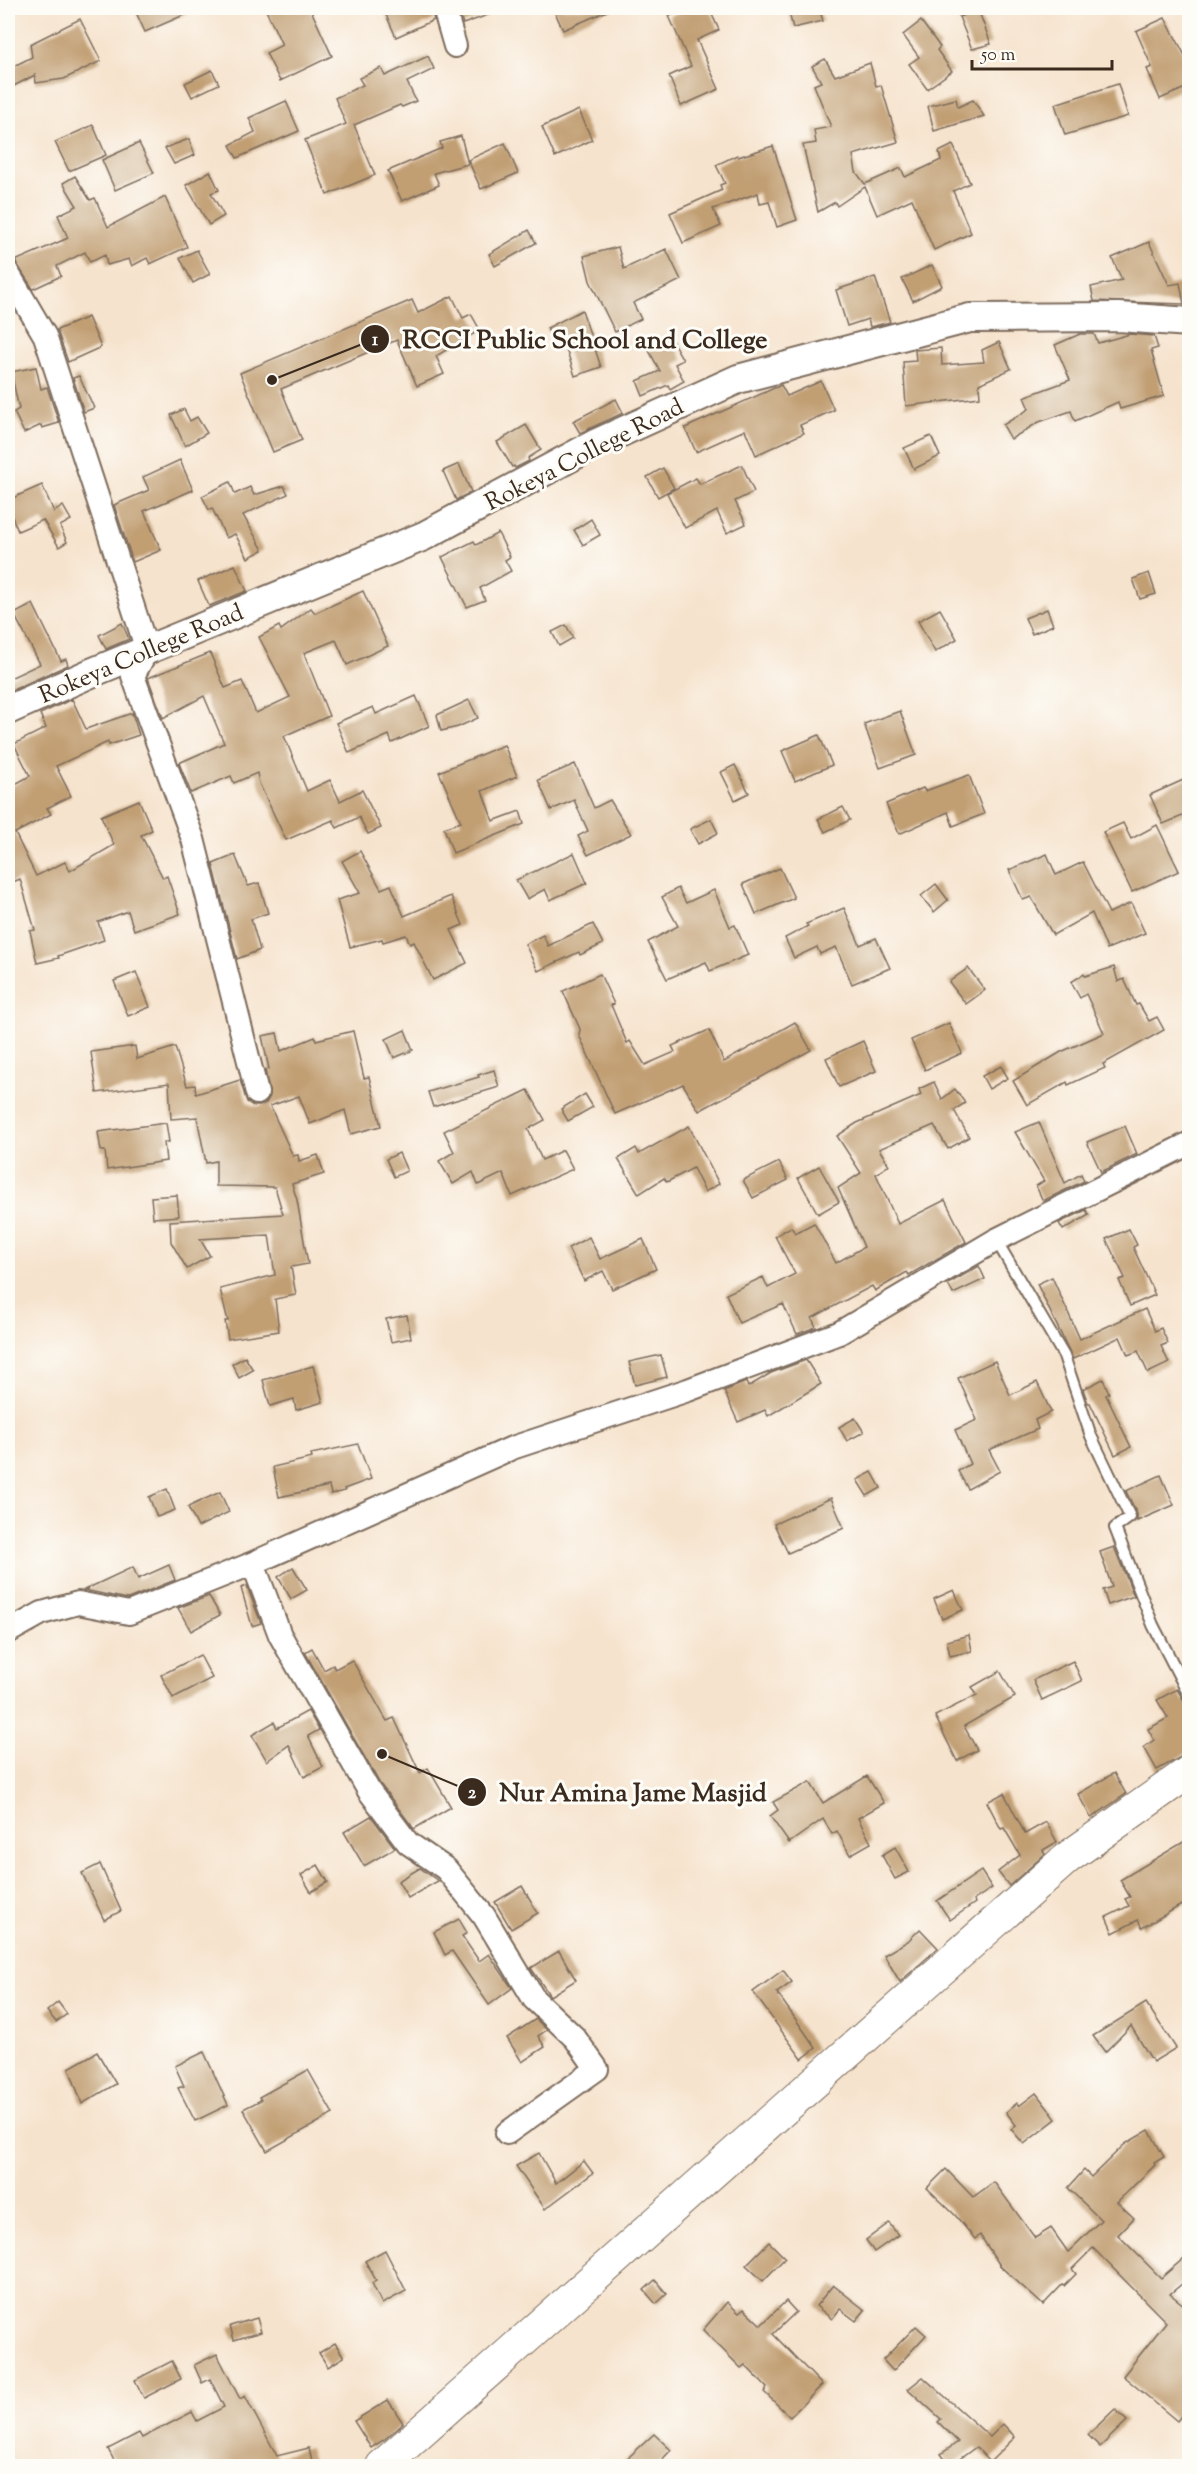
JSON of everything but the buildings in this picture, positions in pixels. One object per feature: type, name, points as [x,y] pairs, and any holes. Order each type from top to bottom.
[{"type":"main road","points":[[382,2466],[1067,1858],[1190,1771]]},
{"type":"street","points":[[444,8],[455,46]]},
{"type":"street","points":[[8,273],[45,336],[147,650],[133,676],[193,839],[257,1093]]},
{"type":"street","name":"Rokeya College Road","points":[[8,710],[424,536],[595,444],[738,379],[970,318],[1119,316],[1190,321]]},
{"type":"street","points":[[8,1632],[42,1613],[78,1603],[129,1613],[249,1565],[512,1448],[688,1390],[839,1333],[996,1240],[1190,1143]]},
{"type":"street","points":[[249,1565],[257,1574],[280,1635],[369,1791],[408,1843],[447,1869],[484,1916],[534,1999],[575,2038],[597,2069],[507,2133]]},
{"type":"lane","points":[[996,1240],[1064,1356],[1091,1436],[1130,1517],[1115,1528],[1153,1625],[1190,1697]]},
{"type":"place","name":"RCCI Public School and College","points":[[272,380]]},
{"type":"place","name":"Nur Amina Jame Masjid","points":[[382,1754]]}]
